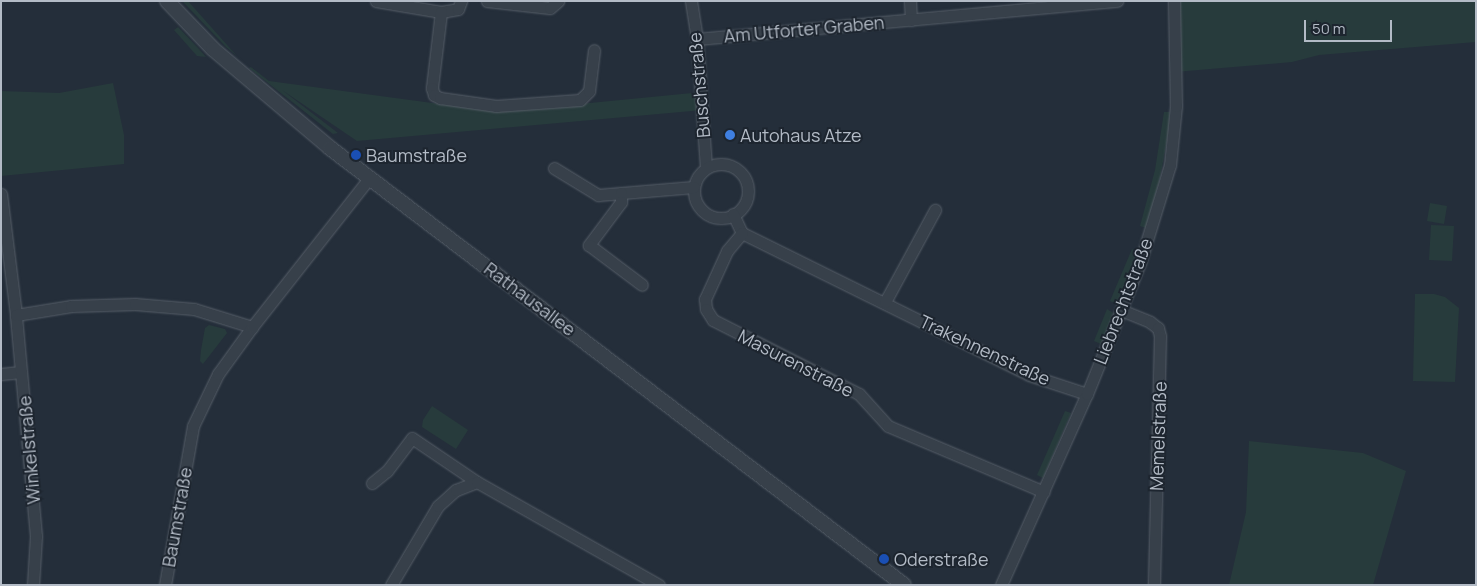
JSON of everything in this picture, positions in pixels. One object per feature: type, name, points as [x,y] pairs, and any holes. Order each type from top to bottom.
[{"type":"street","name":"Rathausallee","points":[[167,1],[213,50],[330,148],[904,585]]},
{"type":"street","points":[[376,1],[441,12],[458,9],[462,1]]},
{"type":"street","points":[[487,1],[550,8],[558,1]]},
{"type":"street","name":"Buschstraße","points":[[691,1],[697,39],[706,168]]},
{"type":"street","points":[[910,1],[911,20]]},
{"type":"street","name":"Am Utforter Graben","points":[[697,39],[1118,1]]},
{"type":"street","name":"Liebrechtstraße","points":[[1001,585],[1044,492],[1140,263],[1170,165],[1176,106],[1174,1]]},
{"type":"street","points":[[441,12],[432,88],[434,95],[440,98],[496,106],[580,100],[590,91],[594,50]]},
{"type":"street","points":[[722,164],[738,170],[744,177],[747,185],[745,202],[733,214],[714,217],[705,213],[695,197],[694,187],[696,180],[706,168],[722,164]]},
{"type":"street","points":[[554,168],[598,195],[694,187]]},
{"type":"street","name":"Baumstraße","points":[[165,585],[193,426],[218,374],[252,327],[370,177]]},
{"type":"street","points":[[621,193],[621,202],[589,245],[642,285]]},
{"type":"street","name":"Winkelstraße","points":[[1,194],[16,315],[36,536],[33,585]]},
{"type":"street","points":[[886,302],[935,210]]},
{"type":"street","points":[[733,214],[742,233]]},
{"type":"street","name":"Trakehnenstraße","points":[[742,233],[886,302],[1029,375],[1086,394]]},
{"type":"street","name":"Masurenstraße","points":[[742,233],[727,252],[705,299],[706,309],[713,320],[859,394],[888,426],[1044,492]]},
{"type":"street","points":[[16,315],[71,306],[136,304],[194,308],[252,327]]},
{"type":"street","name":"Memelstraße","points":[[1121,310],[1150,322],[1158,328],[1160,336],[1154,585]]},
{"type":"street","points":[[1,374],[21,372]]},
{"type":"street","points":[[372,483],[387,471],[412,438],[477,482],[651,583]]},
{"type":"street","points":[[391,585],[438,506],[456,490],[477,482]]},
{"type":"green space","points":[[188,1],[242,60],[226,47],[183,2]]},
{"type":"green space","points":[[1174,1],[1476,1],[1476,42],[1319,55],[1292,62],[1175,72]]},
{"type":"green space","points":[[178,27],[206,57],[197,56],[174,30]]},
{"type":"green space","points":[[251,67],[269,81],[499,112],[692,93],[702,99],[703,110],[357,141],[282,90],[338,133],[333,134],[249,68]]},
{"type":"green space","points":[[113,83],[124,135],[124,164],[1,176],[1,91],[59,93]]},
{"type":"green space","points":[[1164,112],[1170,112],[1169,129],[1160,178],[1146,228],[1140,226],[1155,170]]},
{"type":"green space","points":[[1430,203],[1447,206],[1444,224],[1427,221]]},
{"type":"green space","points":[[1431,225],[1454,226],[1452,261],[1429,260]]},
{"type":"green space","points":[[1132,249],[1138,252],[1117,304],[1110,301]]},
{"type":"green space","points":[[1415,294],[1434,294],[1445,297],[1459,308],[1455,382],[1413,381]]},
{"type":"green space","points":[[1107,309],[1113,313],[1101,344],[1094,341]]},
{"type":"green space","points":[[209,325],[225,329],[227,333],[203,364],[200,361],[201,350],[205,328]]},
{"type":"green space","points":[[432,406],[468,430],[456,449],[422,427],[423,420]]},
{"type":"green space","points":[[1065,411],[1071,413],[1043,478],[1037,475]]},
{"type":"green space","points":[[1249,441],[1363,453],[1406,471],[1373,585],[1229,585],[1246,512]]},
{"type":"place","name":"Autohaus Atze","points":[[730,135]]},
{"type":"place","name":"Baumstraße","points":[[356,155]]},
{"type":"place","name":"Oderstraße","points":[[884,559]]}]
